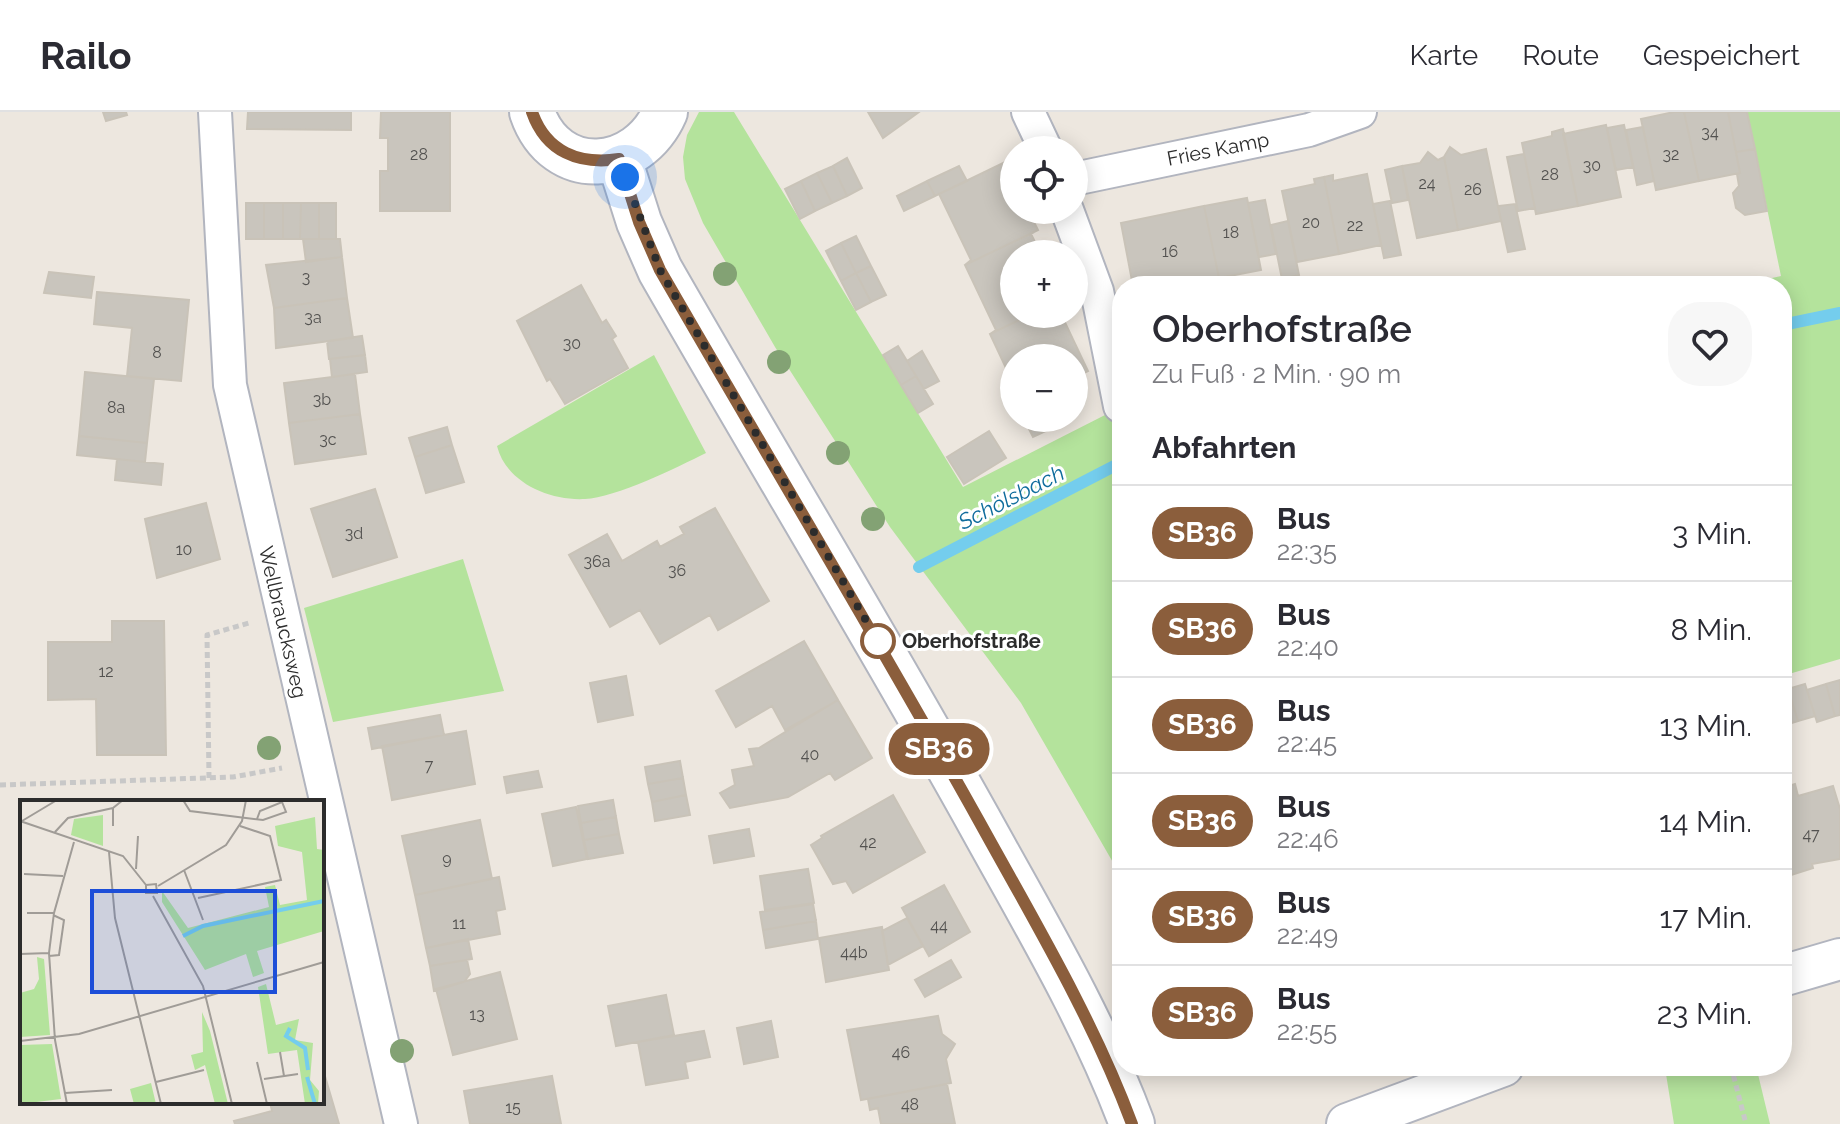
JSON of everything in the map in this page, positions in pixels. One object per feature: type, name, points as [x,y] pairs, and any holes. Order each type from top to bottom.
[{"type":"main road","points":[[532,112],[544,136],[567,155],[597,162],[619,159],[637,151],[656,133],[665,112]]},
{"type":"main road","points":[[619,159],[639,222],[660,270],[876,637],[998,856],[1112,1071]]},
{"type":"main road","points":[[1114,1076],[1132,1124]]},
{"type":"street","name":"Wellbraucksweg","points":[[215,112],[230,385],[401,1124]]},
{"type":"street","points":[[1028,112],[1039,136]]},
{"type":"street","name":"Fries Kamp","points":[[1088,176],[1309,130],[1360,112]]},
{"type":"street","points":[[1072,224],[1097,291],[1112,366]]},
{"type":"street","points":[[1792,973],[1840,959]]},
{"type":"street","points":[[1347,1124],[1476,1076]]},
{"type":"path","points":[[209,778],[207,635],[282,614]]},
{"type":"path","points":[[0,785],[209,778],[315,762]]},
{"type":"path","points":[[1734,1076],[1746,1124]]},
{"type":"green space","points":[[699,112],[734,112],[963,487],[1071,432],[1088,432],[1088,424],[1112,413],[1112,861],[1021,703],[890,527],[775,347],[703,223],[685,179],[683,157],[687,135]]},
{"type":"green space","points":[[1747,112],[1840,112],[1840,659],[1792,673],[1792,276],[1781,276]]},
{"type":"green space","points":[[654,355],[706,453],[629,488],[585,499],[543,493],[509,470],[497,446]]},
{"type":"green space","points":[[463,559],[504,691],[333,722],[304,608]]},
{"type":"green space","points":[[1666,1076],[1758,1076],[1770,1124],[1674,1124]]},
{"type":"building","points":[[103,112],[126,112],[127,115],[106,121]]},
{"type":"building","points":[[248,112],[351,112],[351,130],[247,129]]},
{"type":"building","points":[[381,112],[450,112],[450,211],[380,211],[380,171],[388,171],[388,138],[380,138]]},
{"type":"building","points":[[868,112],[919,112],[883,138]]},
{"type":"building","points":[[1684,112],[1699,181],[1656,190],[1641,119]]},
{"type":"building","points":[[1684,112],[1728,112],[1740,173],[1699,181]]},
{"type":"building","points":[[1728,112],[1747,112],[1755,149],[1736,152]]},
{"type":"building","points":[[1606,125],[1621,197],[1578,206],[1563,134]]},
{"type":"building","points":[[1624,125],[1633,167],[1616,170],[1607,128]]},
{"type":"building","points":[[1643,127],[1654,181],[1637,185],[1626,130]]},
{"type":"building","points":[[1563,129],[1578,206],[1536,214],[1522,143],[1552,136],[1552,132]]},
{"type":"building","points":[[1450,147],[1461,155],[1486,149],[1501,221],[1458,230],[1444,157]]},
{"type":"building","points":[[1755,149],[1767,211],[1745,215],[1736,208],[1733,193],[1739,186],[1737,174],[1740,173],[1736,152]]},
{"type":"building","points":[[1428,152],[1438,160],[1444,157],[1458,230],[1417,238],[1402,166],[1420,163]]},
{"type":"building","points":[[1524,154],[1535,208],[1518,211],[1507,157]]},
{"type":"building","points":[[847,158],[862,188],[847,196],[833,166]]},
{"type":"building","points":[[1000,164],[1000,224],[1035,224],[1038,230],[1017,240],[1000,240],[1000,248],[965,265],[971,260],[939,194]]},
{"type":"building","points":[[833,166],[847,196],[832,203],[817,173]]},
{"type":"building","points":[[959,166],[967,181],[935,196],[927,181]]},
{"type":"building","points":[[1402,166],[1408,200],[1392,203],[1385,170]]},
{"type":"building","points":[[817,173],[832,203],[815,211],[801,181]]},
{"type":"building","points":[[1367,174],[1381,245],[1339,254],[1324,177],[1333,175],[1333,181]]},
{"type":"building","points":[[1324,177],[1339,254],[1297,262],[1282,191],[1315,184],[1314,179]]},
{"type":"building","points":[[801,181],[815,211],[800,219],[785,189]]},
{"type":"building","points":[[927,181],[935,196],[904,211],[897,196]]},
{"type":"building","points":[[1247,198],[1261,270],[1219,276],[1204,206]]},
{"type":"building","points":[[1265,200],[1276,254],[1259,257],[1248,203]]},
{"type":"building","points":[[1390,201],[1401,255],[1384,258],[1373,204]]},
{"type":"building","points":[[246,203],[264,203],[264,239],[246,239]]},
{"type":"building","points":[[264,203],[283,203],[283,239],[264,239]]},
{"type":"building","points":[[283,203],[301,203],[300,239],[283,239]]},
{"type":"building","points":[[301,203],[319,203],[319,239],[300,239]]},
{"type":"building","points":[[319,203],[336,203],[336,239],[319,239]]},
{"type":"building","points":[[1515,204],[1525,249],[1508,252],[1498,206]]},
{"type":"building","points":[[1204,206],[1219,276],[1131,276],[1121,223]]},
{"type":"building","points":[[1288,221],[1299,275],[1281,276],[1271,225]]},
{"type":"building","points":[[1038,230],[1031,234],[1034,240],[1017,240]]},
{"type":"building","points":[[856,236],[871,266],[856,273],[841,243]]},
{"type":"building","points":[[303,239],[340,239],[342,257],[306,262]]},
{"type":"building","points":[[841,243],[856,273],[841,281],[826,251]]},
{"type":"building","points":[[1000,248],[1000,328],[1003,328],[990,334],[996,330],[965,265]]},
{"type":"building","points":[[342,257],[347,298],[274,308],[266,265]]},
{"type":"building","points":[[871,266],[886,295],[871,302],[856,273]]},
{"type":"building","points":[[49,272],[94,277],[91,298],[44,293]]},
{"type":"building","points":[[856,273],[871,302],[856,310],[841,281]]},
{"type":"building","points":[[581,285],[602,323],[606,320],[616,336],[612,339],[628,368],[565,404],[550,379],[547,381],[517,321]]},
{"type":"building","points":[[97,292],[189,300],[181,381],[127,376],[132,328],[94,324]]},
{"type":"building","points":[[347,298],[353,338],[276,348],[274,308]]},
{"type":"building","points":[[1003,328],[1068,328],[1075,344],[1000,344],[1000,355],[990,334]]},
{"type":"building","points":[[362,336],[365,355],[329,359],[327,341]]},
{"type":"building","points":[[898,346],[916,376],[901,385],[883,355]]},
{"type":"building","points":[[922,351],[939,381],[924,389],[907,361]]},
{"type":"building","points":[[365,355],[367,372],[332,377],[330,359]]},
{"type":"building","points":[[85,372],[154,379],[147,443],[79,436]]},
{"type":"building","points":[[355,374],[360,414],[289,423],[284,383]]},
{"type":"building","points":[[916,376],[933,404],[918,413],[901,385]]},
{"type":"building","points":[[360,414],[366,454],[295,464],[289,423]]},
{"type":"building","points":[[447,427],[452,445],[415,457],[409,438]]},
{"type":"building","points":[[989,431],[1006,458],[964,484],[947,457]]},
{"type":"building","points":[[79,436],[147,443],[145,462],[77,455]]},
{"type":"building","points":[[452,445],[464,482],[426,493],[415,457]]},
{"type":"building","points":[[117,459],[163,464],[161,485],[115,480]]},
{"type":"building","points":[[375,489],[397,557],[333,577],[311,509]]},
{"type":"building","points":[[206,503],[220,559],[157,578],[145,519]]},
{"type":"building","points":[[715,508],[769,601],[718,630],[710,615],[660,644],[640,610],[610,627],[569,555],[607,534],[622,561],[657,541],[660,547],[684,534],[680,527]]},
{"type":"building","points":[[112,621],[164,621],[166,755],[97,755],[96,699],[48,700],[48,642],[112,642]]},
{"type":"building","points":[[804,641],[838,700],[785,730],[772,706],[736,727],[716,691]]},
{"type":"building","points":[[626,676],[633,715],[598,722],[590,683]]},
{"type":"building","points":[[1840,680],[1840,715],[1835,716],[1826,684]]},
{"type":"building","points":[[1805,684],[1815,716],[1798,721],[1792,702],[1792,688]]},
{"type":"building","points":[[1826,684],[1835,716],[1817,722],[1807,690]]},
{"type":"building","points":[[838,700],[872,758],[835,780],[830,773],[788,797],[730,808],[720,793],[735,785],[732,770],[754,766],[749,749],[759,748]]},
{"type":"building","points":[[1792,702],[1798,721],[1792,723]]},
{"type":"building","points":[[440,715],[444,735],[372,749],[368,728]]},
{"type":"building","points":[[466,731],[475,784],[392,800],[382,746]]},
{"type":"building","points":[[680,761],[683,778],[648,784],[645,767]]},
{"type":"building","points":[[538,771],[542,787],[507,793],[504,777]]},
{"type":"building","points":[[683,778],[686,795],[652,802],[648,784]]},
{"type":"building","points":[[1795,784],[1798,796],[1833,786],[1840,809],[1840,859],[1812,864],[1813,868],[1792,875],[1792,785]]},
{"type":"building","points":[[686,795],[690,815],[655,821],[652,802]]},
{"type":"building","points":[[893,795],[925,852],[853,893],[846,881],[833,884],[811,845],[821,836]]},
{"type":"building","points":[[613,800],[616,817],[581,823],[578,806]]},
{"type":"building","points":[[576,807],[587,859],[553,866],[542,814]]},
{"type":"building","points":[[616,817],[619,834],[584,840],[581,823]]},
{"type":"building","points":[[480,820],[492,879],[415,895],[402,836]]},
{"type":"building","points":[[749,829],[754,856],[714,863],[709,836]]},
{"type":"building","points":[[619,834],[623,853],[588,859],[584,840]]},
{"type":"building","points":[[808,869],[814,903],[765,910],[760,876]]},
{"type":"building","points":[[499,877],[505,909],[496,911],[500,934],[426,948],[415,895]]},
{"type":"building","points":[[944,885],[970,932],[929,956],[902,908]]},
{"type":"building","points":[[813,904],[816,921],[763,930],[760,912]]},
{"type":"building","points":[[907,918],[923,946],[888,965],[882,931]]},
{"type":"building","points":[[816,921],[818,939],[766,948],[763,930]]},
{"type":"building","points":[[882,927],[889,970],[826,982],[819,938]]},
{"type":"building","points":[[468,939],[472,959],[430,966],[426,948]]},
{"type":"building","points":[[467,960],[470,974],[464,982],[434,991],[430,966]]},
{"type":"building","points":[[951,960],[961,977],[925,997],[915,980]]},
{"type":"building","points":[[500,972],[517,1039],[453,1055],[436,989]]},
{"type":"building","points":[[666,995],[674,1035],[616,1046],[608,1006]]},
{"type":"building","points":[[938,1016],[942,1034],[955,1044],[946,1059],[951,1083],[861,1100],[847,1030]]},
{"type":"building","points":[[771,1021],[778,1057],[744,1064],[737,1028]]},
{"type":"building","points":[[704,1031],[710,1057],[685,1062],[688,1078],[646,1085],[638,1042]]},
{"type":"building","points":[[324,1073],[339,1124],[235,1124],[234,1121],[272,1111],[270,1104],[324,1104]]},
{"type":"building","points":[[552,1076],[561,1124],[470,1124],[464,1091]]},
{"type":"building","points":[[947,1084],[955,1124],[881,1124],[878,1108],[870,1110],[868,1099]]},
{"type":"waterway","name":"Schölsbach","points":[[1792,323],[1840,313]]},
{"type":"waterway","name":"Schölsbach","points":[[919,567],[1112,467]]},
{"type":"bus line","name":"SB36","points":[[532,112],[544,136],[567,155],[597,162],[619,159],[639,222],[660,270],[876,637],[998,856],[1112,1071]]},
{"type":"bus line","name":"SB36","points":[[1114,1076],[1132,1124]]},
{"type":"place","name":"Oberhofstraße","points":[[878,641]]},
{"type":"route","points":[[625,177],[639,222],[660,270],[878,641]]}]
